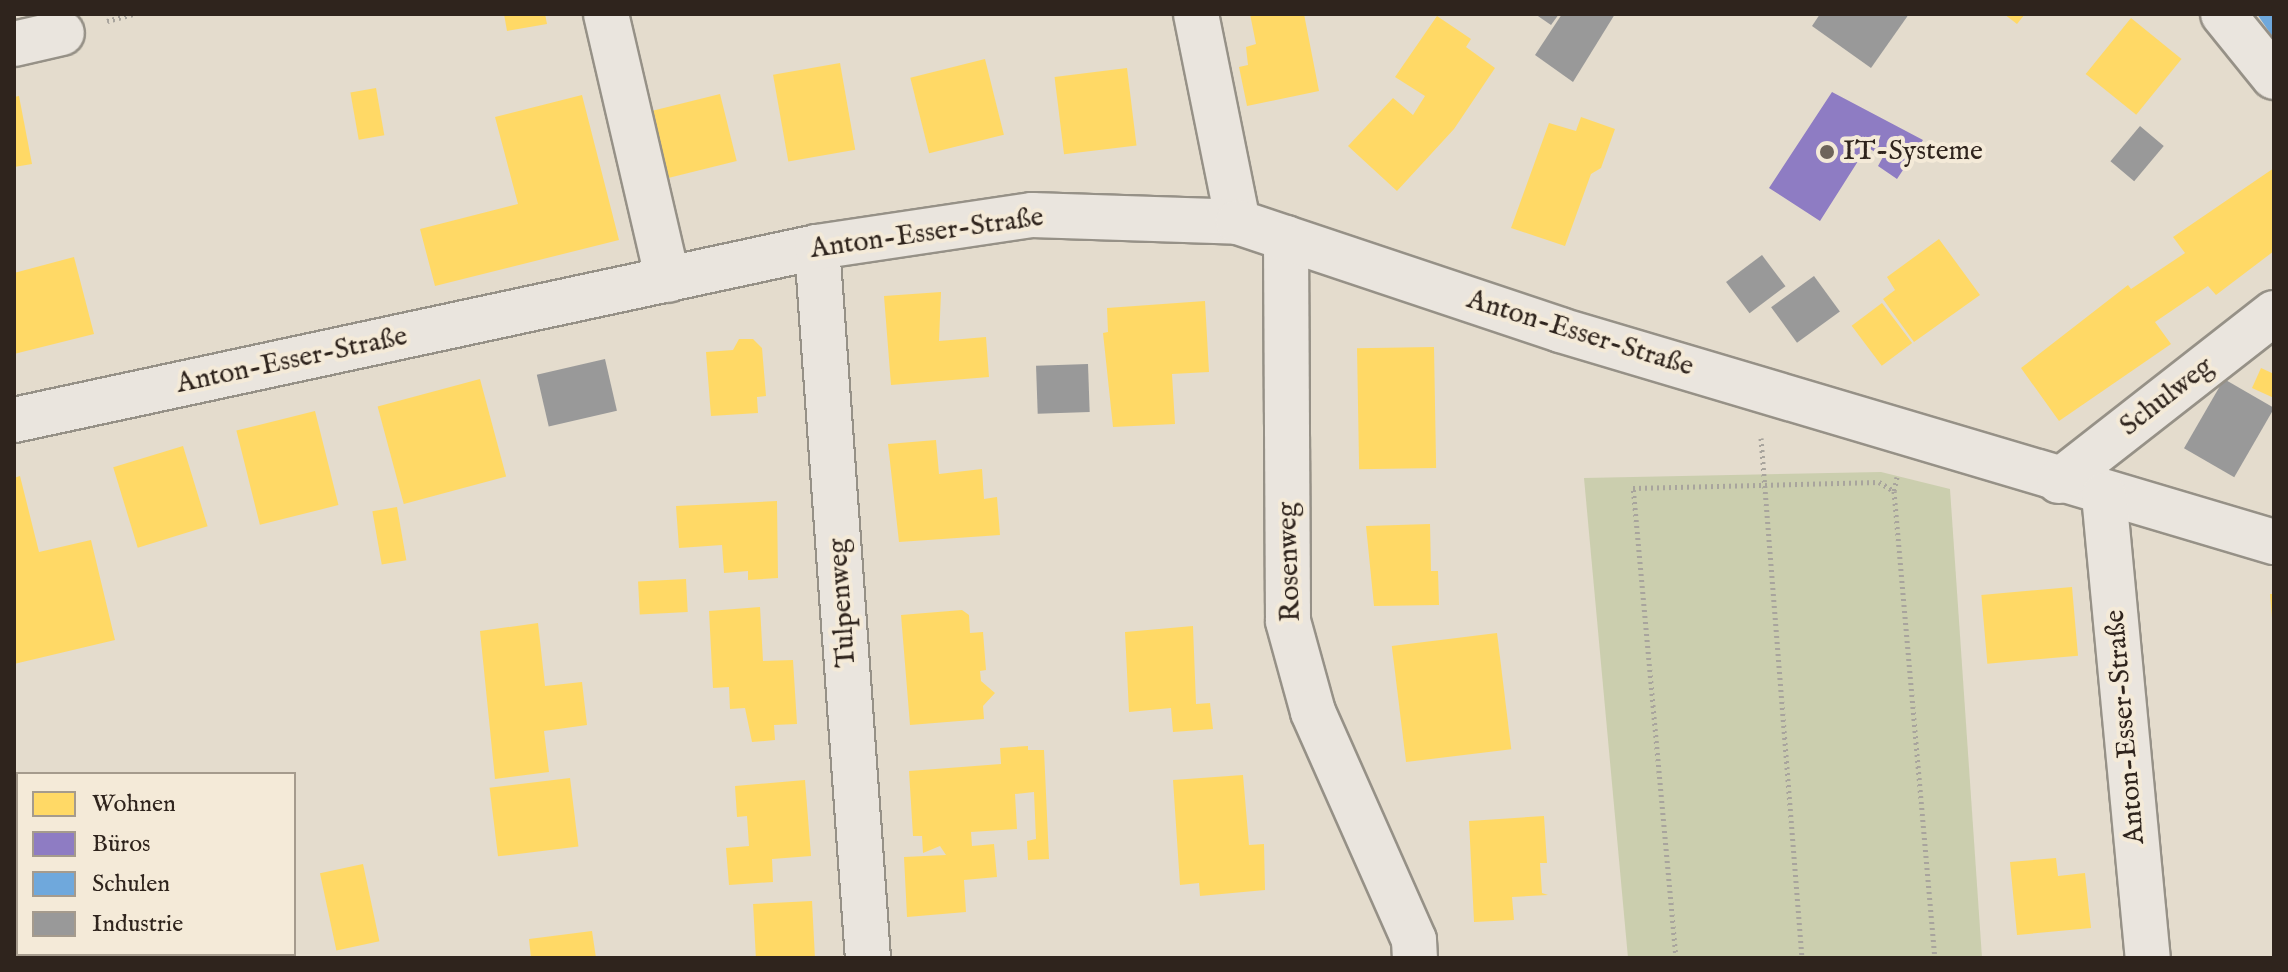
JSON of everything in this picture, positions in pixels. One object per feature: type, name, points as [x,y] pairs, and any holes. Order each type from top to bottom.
[{"type":"street","points":[[606,14],[668,280]]},
{"type":"street","points":[[1196,14],[1238,222]]},
{"type":"street","points":[[2223,14],[2274,77]]},
{"type":"street","points":[[14,44],[62,33]]},
{"type":"street","name":"Anton-Esser-Straße","points":[[14,420],[817,247],[1032,215],[1238,222],[1757,389],[2104,495],[2274,542]]},
{"type":"street","name":"Rosenweg","points":[[1286,238],[1288,621],[1313,712],[1414,940],[1415,958]]},
{"type":"street","name":"Tulpenweg","points":[[817,247],[868,958]]},
{"type":"street","name":"Schulweg","points":[[2059,481],[2274,313]]},
{"type":"street","name":"Anton-Esser-Straße","points":[[2104,495],[2148,958]]},
{"type":"path","points":[[1757,389],[1802,958]]},
{"type":"path","points":[[1907,434],[1894,491],[1935,958]]},
{"type":"path","points":[[1676,958],[1633,488],[1879,482],[1894,491]]},
{"type":"green space","points":[[1881,472],[1950,489],[1982,958],[1628,958],[1584,478]]},
{"type":"building: Wohnen","points":[[504,14],[545,14],[547,24],[507,31]]},
{"type":"building: Wohnen","points":[[1250,14],[1304,14],[1319,91],[1247,106],[1239,67],[1248,65],[1246,47],[1256,44]]},
{"type":"building: Wohnen","points":[[2004,14],[2025,14],[2017,24]]},
{"type":"building: Wohnen","points":[[1437,16],[1471,39],[1466,47],[1495,68],[1454,129],[1397,191],[1348,146],[1393,98],[1413,115],[1425,96],[1395,77]]},
{"type":"building: Wohnen","points":[[2131,18],[2182,59],[2136,115],[2086,74]]},
{"type":"building: Wohnen","points":[[985,59],[1004,135],[929,153],[910,78]]},
{"type":"building: Wohnen","points":[[840,63],[855,150],[788,161],[773,75]]},
{"type":"building: Wohnen","points":[[1127,68],[1137,145],[1064,154],[1055,77]]},
{"type":"building: Wohnen","points":[[376,88],[384,135],[359,140],[350,93]]},
{"type":"building: Wohnen","points":[[720,94],[737,161],[658,181],[641,114]]},
{"type":"building: Wohnen","points":[[582,95],[619,240],[435,286],[420,229],[518,204],[495,117]]},
{"type":"building: Wohnen","points":[[19,96],[32,164],[14,167],[14,97]]},
{"type":"building: Wohnen","points":[[1581,117],[1615,129],[1601,168],[1591,174],[1565,246],[1511,228],[1549,123],[1576,131]]},
{"type":"building: Wohnen","points":[[2274,168],[2274,251],[2216,295],[2208,286],[2155,322],[2171,344],[2059,421],[2021,368],[2128,285],[2131,289],[2185,253],[2173,237]]},
{"type":"building: Wohnen","points":[[1939,239],[1980,295],[1914,342],[1883,299],[1895,290],[1887,277]]},
{"type":"building: Wohnen","points":[[74,257],[94,334],[14,354],[14,273]]},
{"type":"building: Wohnen","points":[[941,292],[939,341],[986,337],[989,377],[891,385],[884,296]]},
{"type":"building: Wohnen","points":[[1205,301],[1209,372],[1172,374],[1175,424],[1113,427],[1103,333],[1108,332],[1107,308]]},
{"type":"building: Wohnen","points":[[1882,303],[1912,343],[1882,366],[1852,326]]},
{"type":"building: Wohnen","points":[[739,339],[753,339],[762,348],[766,396],[757,397],[758,413],[711,416],[706,352],[733,350]]},
{"type":"building: Wohnen","points":[[1434,347],[1436,468],[1359,469],[1357,348]]},
{"type":"building: Wohnen","points":[[2261,368],[2274,374],[2274,398],[2252,388]]},
{"type":"building: Wohnen","points":[[480,379],[506,477],[404,504],[378,406]]},
{"type":"building: Wohnen","points":[[315,411],[338,505],[260,525],[236,431]]},
{"type":"building: Wohnen","points":[[936,440],[939,474],[982,469],[984,499],[997,497],[1000,535],[899,542],[888,444]]},
{"type":"building: Wohnen","points":[[183,446],[208,526],[138,548],[113,467]]},
{"type":"building: Wohnen","points":[[20,476],[39,552],[91,540],[115,640],[14,664],[14,478]]},
{"type":"building: Wohnen","points":[[777,501],[778,578],[748,580],[748,571],[724,573],[722,545],[679,548],[676,506]]},
{"type":"building: Wohnen","points":[[397,507],[406,560],[382,565],[372,511]]},
{"type":"building: Wohnen","points":[[1430,524],[1431,571],[1438,571],[1439,605],[1374,606],[1366,526]]},
{"type":"building: Wohnen","points":[[686,579],[688,612],[640,614],[638,582]]},
{"type":"building: Wohnen","points":[[2072,587],[2078,656],[1987,664],[1981,595]]},
{"type":"building: Wohnen","points":[[2270,594],[2274,594],[2274,618],[2272,618]]},
{"type":"building: Wohnen","points":[[760,607],[763,661],[793,660],[797,724],[774,725],[775,740],[752,742],[745,708],[730,709],[729,687],[713,688],[709,611]]},
{"type":"building: Wohnen","points":[[962,610],[969,615],[970,633],[983,632],[986,670],[980,671],[981,681],[995,693],[983,706],[984,719],[910,725],[901,615]]},
{"type":"building: Wohnen","points":[[538,623],[545,686],[582,682],[587,725],[544,731],[549,772],[495,779],[480,631]]},
{"type":"building: Wohnen","points":[[1193,626],[1196,704],[1210,703],[1213,729],[1173,732],[1171,708],[1129,712],[1125,632]]},
{"type":"building: Wohnen","points":[[1497,633],[1511,749],[1406,762],[1392,646]]},
{"type":"building: Wohnen","points":[[1028,746],[1028,750],[1044,750],[1049,859],[1028,860],[1027,841],[1036,839],[1034,792],[1015,794],[1017,829],[971,832],[972,846],[994,844],[997,877],[964,880],[966,912],[907,917],[904,857],[946,855],[940,846],[923,853],[922,836],[913,836],[909,771],[1001,764],[1000,748]]},
{"type":"building: Wohnen","points":[[1243,775],[1249,845],[1264,844],[1265,890],[1200,896],[1199,883],[1180,885],[1173,780]]},
{"type":"building: Wohnen","points":[[570,778],[578,846],[498,856],[490,788]]},
{"type":"building: Wohnen","points":[[805,780],[811,856],[772,859],[773,882],[729,885],[726,848],[749,846],[747,816],[737,817],[735,786]]},
{"type":"building: Wohnen","points":[[1544,816],[1547,863],[1540,863],[1542,893],[1548,895],[1512,897],[1514,920],[1474,922],[1469,821]]},
{"type":"building: Wohnen","points":[[2056,858],[2058,876],[2085,873],[2091,928],[2017,935],[2010,862]]},
{"type":"building: Wohnen","points":[[363,864],[379,941],[336,950],[320,873]]},
{"type":"building: Wohnen","points":[[812,901],[815,958],[756,958],[753,904]]},
{"type":"building: Wohnen","points":[[592,931],[596,958],[531,958],[529,939]]},
{"type":"building: Büros","name":"IT-Systeme","points":[[1832,92],[1923,140],[1897,179],[1878,166],[1883,157],[1867,147],[1820,221],[1769,188]]},
{"type":"building: Schulen","points":[[2257,14],[2274,14],[2274,39]]},
{"type":"building: Industrie","points":[[1535,14],[1559,14],[1551,25]]},
{"type":"building: Industrie","points":[[1562,14],[1615,14],[1573,82],[1535,55]]},
{"type":"building: Industrie","points":[[1820,14],[1909,14],[1871,68],[1812,26]]},
{"type":"building: Industrie","points":[[2140,126],[2164,146],[2134,181],[2110,161]]},
{"type":"building: Industrie","points":[[1762,255],[1785,286],[1750,313],[1726,282]]},
{"type":"building: Industrie","points":[[1814,276],[1840,312],[1797,343],[1771,307]]},
{"type":"building: Industrie","points":[[605,359],[617,411],[549,426],[537,375]]},
{"type":"building: Industrie","points":[[1088,364],[1090,412],[1038,414],[1036,366]]},
{"type":"building: Industrie","points":[[2224,379],[2274,408],[2234,477],[2184,448]]},
{"type":"place","name":"IT-Systeme","points":[[1827,152]]}]
